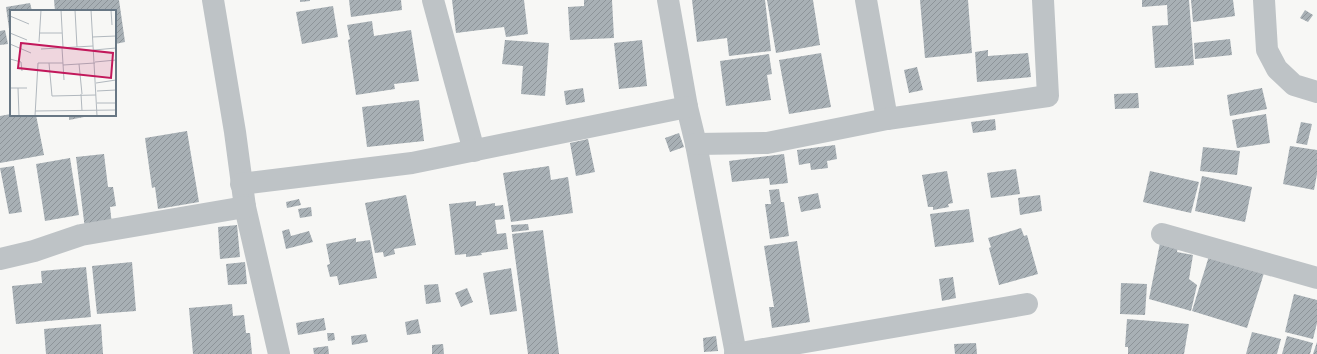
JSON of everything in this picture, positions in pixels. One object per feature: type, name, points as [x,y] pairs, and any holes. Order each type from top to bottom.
[{"type":"street","points":[[214,0],[245,206],[279,354]]},
{"type":"street","points":[[434,0],[474,151]]},
{"type":"street","points":[[668,0],[687,106],[696,144],[736,354],[1027,304]]},
{"type":"street","points":[[866,0],[887,119]]},
{"type":"street","points":[[696,144],[767,143],[887,119],[1048,96],[1043,0]]},
{"type":"street","points":[[1264,0],[1267,50],[1276,69],[1294,84],[1317,92]]},
{"type":"street","points":[[242,184],[412,163],[687,106]]},
{"type":"street","points":[[0,259],[34,251],[80,235],[245,206]]},
{"type":"street","points":[[1162,234],[1317,278]]},
{"type":"building","points":[[54,0],[119,0],[125,42],[116,44],[116,10],[55,10]]},
{"type":"building","points":[[300,0],[310,0],[310,1],[300,2]]},
{"type":"building","points":[[349,0],[401,0],[402,10],[351,17]]},
{"type":"building","points":[[452,0],[524,0],[528,34],[506,37],[504,27],[456,33]]},
{"type":"building","points":[[584,0],[612,0],[614,38],[570,40],[568,7],[584,6]]},
{"type":"building","points":[[692,0],[765,0],[771,51],[729,56],[727,38],[697,42]]},
{"type":"building","points":[[767,0],[813,0],[820,45],[776,53]]},
{"type":"building","points":[[920,0],[968,0],[972,53],[925,58]]},
{"type":"building","points":[[1142,0],[1189,0],[1194,65],[1155,68],[1152,26],[1168,25],[1167,5],[1142,7]]},
{"type":"building","points":[[1191,0],[1233,0],[1235,16],[1193,22]]},
{"type":"building","points":[[30,3],[32,10],[10,10],[10,36],[6,7]]},
{"type":"building","points":[[333,6],[338,37],[302,44],[296,12]]},
{"type":"building","points":[[1305,10],[1313,15],[1308,22],[1300,18]]},
{"type":"building","points":[[372,21],[374,36],[411,30],[419,81],[394,84],[395,89],[356,95],[347,25]]},
{"type":"building","points":[[5,30],[8,44],[0,45],[0,31]]},
{"type":"building","points":[[1230,39],[1232,55],[1195,59],[1194,43]]},
{"type":"building","points":[[505,40],[549,43],[545,96],[521,94],[523,66],[502,64]]},
{"type":"building","points":[[642,40],[647,86],[619,89],[614,43]]},
{"type":"building","points":[[988,50],[988,56],[1028,53],[1031,77],[977,82],[975,52]]},
{"type":"building","points":[[821,53],[831,107],[789,114],[779,60]]},
{"type":"building","points":[[769,54],[772,74],[767,75],[771,100],[726,106],[720,61]]},
{"type":"building","points":[[917,67],[923,90],[909,93],[904,70]]},
{"type":"building","points":[[583,88],[585,102],[566,105],[564,91]]},
{"type":"building","points":[[1262,88],[1267,109],[1230,116],[1227,95]]},
{"type":"building","points":[[1138,93],[1139,108],[1115,109],[1114,94]]},
{"type":"building","points":[[419,100],[424,141],[367,147],[362,107]]},
{"type":"building","points":[[10,114],[10,116],[36,116],[44,155],[0,163],[0,116]]},
{"type":"building","points":[[1266,114],[1270,143],[1237,148],[1232,120]]},
{"type":"building","points":[[69,116],[84,117],[69,120]]},
{"type":"building","points":[[995,119],[996,130],[973,133],[971,122]]},
{"type":"building","points":[[1301,122],[1312,124],[1307,145],[1296,143]]},
{"type":"building","points":[[187,131],[199,202],[158,209],[155,187],[152,188],[145,138]]},
{"type":"building","points":[[679,133],[684,147],[670,152],[665,138]]},
{"type":"building","points":[[588,139],[595,172],[576,176],[570,143]]},
{"type":"building","points":[[835,145],[837,159],[827,161],[828,168],[811,170],[810,163],[799,165],[797,150]]},
{"type":"building","points":[[1290,146],[1317,150],[1317,174],[1314,190],[1283,184]]},
{"type":"building","points":[[1203,147],[1240,151],[1237,175],[1200,171]]},
{"type":"building","points":[[104,154],[108,187],[113,187],[116,206],[110,207],[112,225],[85,229],[76,157]]},
{"type":"building","points":[[784,154],[788,183],[770,185],[769,178],[732,182],[729,161]]},
{"type":"building","points":[[70,158],[79,215],[45,221],[36,164]]},
{"type":"building","points":[[14,166],[22,212],[9,214],[0,168]]},
{"type":"building","points":[[549,166],[551,180],[568,177],[573,213],[511,222],[503,173]]},
{"type":"building","points":[[1016,169],[1020,194],[991,198],[987,173]]},
{"type":"building","points":[[947,171],[953,203],[948,204],[949,207],[933,210],[933,207],[928,207],[922,175]]},
{"type":"building","points":[[1150,171],[1199,182],[1191,213],[1143,202]]},
{"type":"building","points":[[1202,176],[1252,187],[1245,222],[1195,211]]},
{"type":"building","points":[[779,189],[781,202],[784,202],[789,236],[770,239],[765,204],[771,204],[769,190]]},
{"type":"building","points":[[818,193],[821,208],[801,212],[798,197]]},
{"type":"building","points":[[406,195],[416,245],[394,249],[395,254],[384,257],[383,252],[375,253],[365,203]]},
{"type":"building","points":[[1040,195],[1042,211],[1020,215],[1018,198]]},
{"type":"building","points":[[299,199],[301,205],[287,208],[286,202]]},
{"type":"building","points":[[476,201],[476,206],[495,203],[495,206],[503,205],[505,219],[495,220],[497,234],[506,233],[508,249],[466,257],[466,254],[455,255],[449,204]]},
{"type":"building","points":[[311,207],[312,216],[300,218],[298,209]]},
{"type":"building","points":[[969,209],[974,242],[935,247],[930,214]]},
{"type":"building","points":[[528,224],[529,230],[512,232],[511,225]]},
{"type":"building","points":[[237,225],[240,257],[220,259],[218,227]]},
{"type":"building","points":[[1021,228],[1024,236],[1027,235],[1038,274],[999,285],[989,248],[991,247],[988,238]]},
{"type":"building","points":[[289,229],[291,236],[309,231],[313,242],[286,249],[282,231]]},
{"type":"building","points":[[543,230],[559,354],[528,354],[512,234]]},
{"type":"building","points":[[356,238],[356,242],[370,240],[377,278],[339,285],[337,276],[330,277],[327,265],[330,264],[326,244]]},
{"type":"building","points":[[797,241],[810,322],[772,328],[769,307],[774,307],[764,246]]},
{"type":"building","points":[[1160,243],[1178,246],[1177,252],[1193,255],[1189,279],[1197,285],[1191,311],[1149,299]]},
{"type":"building","points":[[1209,256],[1264,273],[1247,328],[1192,311]]},
{"type":"building","points":[[132,262],[136,311],[97,314],[92,266]]},
{"type":"building","points":[[245,262],[247,284],[228,285],[226,264]]},
{"type":"building","points":[[86,267],[91,317],[16,324],[12,286],[42,283],[41,271]]},
{"type":"building","points":[[511,268],[517,311],[490,315],[483,273]]},
{"type":"building","points":[[953,277],[956,298],[942,301],[939,279]]},
{"type":"building","points":[[1121,283],[1147,284],[1145,315],[1120,314]]},
{"type":"building","points":[[438,284],[441,302],[426,304],[424,285]]},
{"type":"building","points":[[467,288],[473,302],[461,307],[455,293]]},
{"type":"building","points":[[1294,294],[1317,300],[1317,323],[1313,339],[1285,332]]},
{"type":"building","points":[[232,304],[233,316],[244,315],[246,333],[250,333],[252,354],[193,354],[189,308]]},
{"type":"building","points":[[324,318],[326,330],[298,335],[296,323]]},
{"type":"building","points":[[418,319],[421,333],[407,335],[405,322]]},
{"type":"building","points":[[1127,319],[1189,324],[1184,354],[1128,354],[1128,347],[1125,347]]},
{"type":"building","points":[[101,324],[103,354],[46,354],[44,329]]},
{"type":"building","points":[[1252,332],[1281,339],[1277,354],[1246,354]]},
{"type":"building","points":[[327,333],[334,333],[335,340],[328,341]]},
{"type":"building","points":[[366,334],[368,342],[352,345],[351,336]]},
{"type":"building","points":[[716,336],[718,351],[704,352],[703,338]]},
{"type":"building","points":[[1287,336],[1313,343],[1310,354],[1282,354]]},
{"type":"building","points":[[1317,342],[1317,354],[1313,354]]},
{"type":"building","points":[[976,343],[977,354],[955,354],[954,344]]},
{"type":"building","points":[[443,344],[444,354],[432,354],[432,345]]},
{"type":"building","points":[[328,346],[329,354],[314,354],[313,348]]}]
